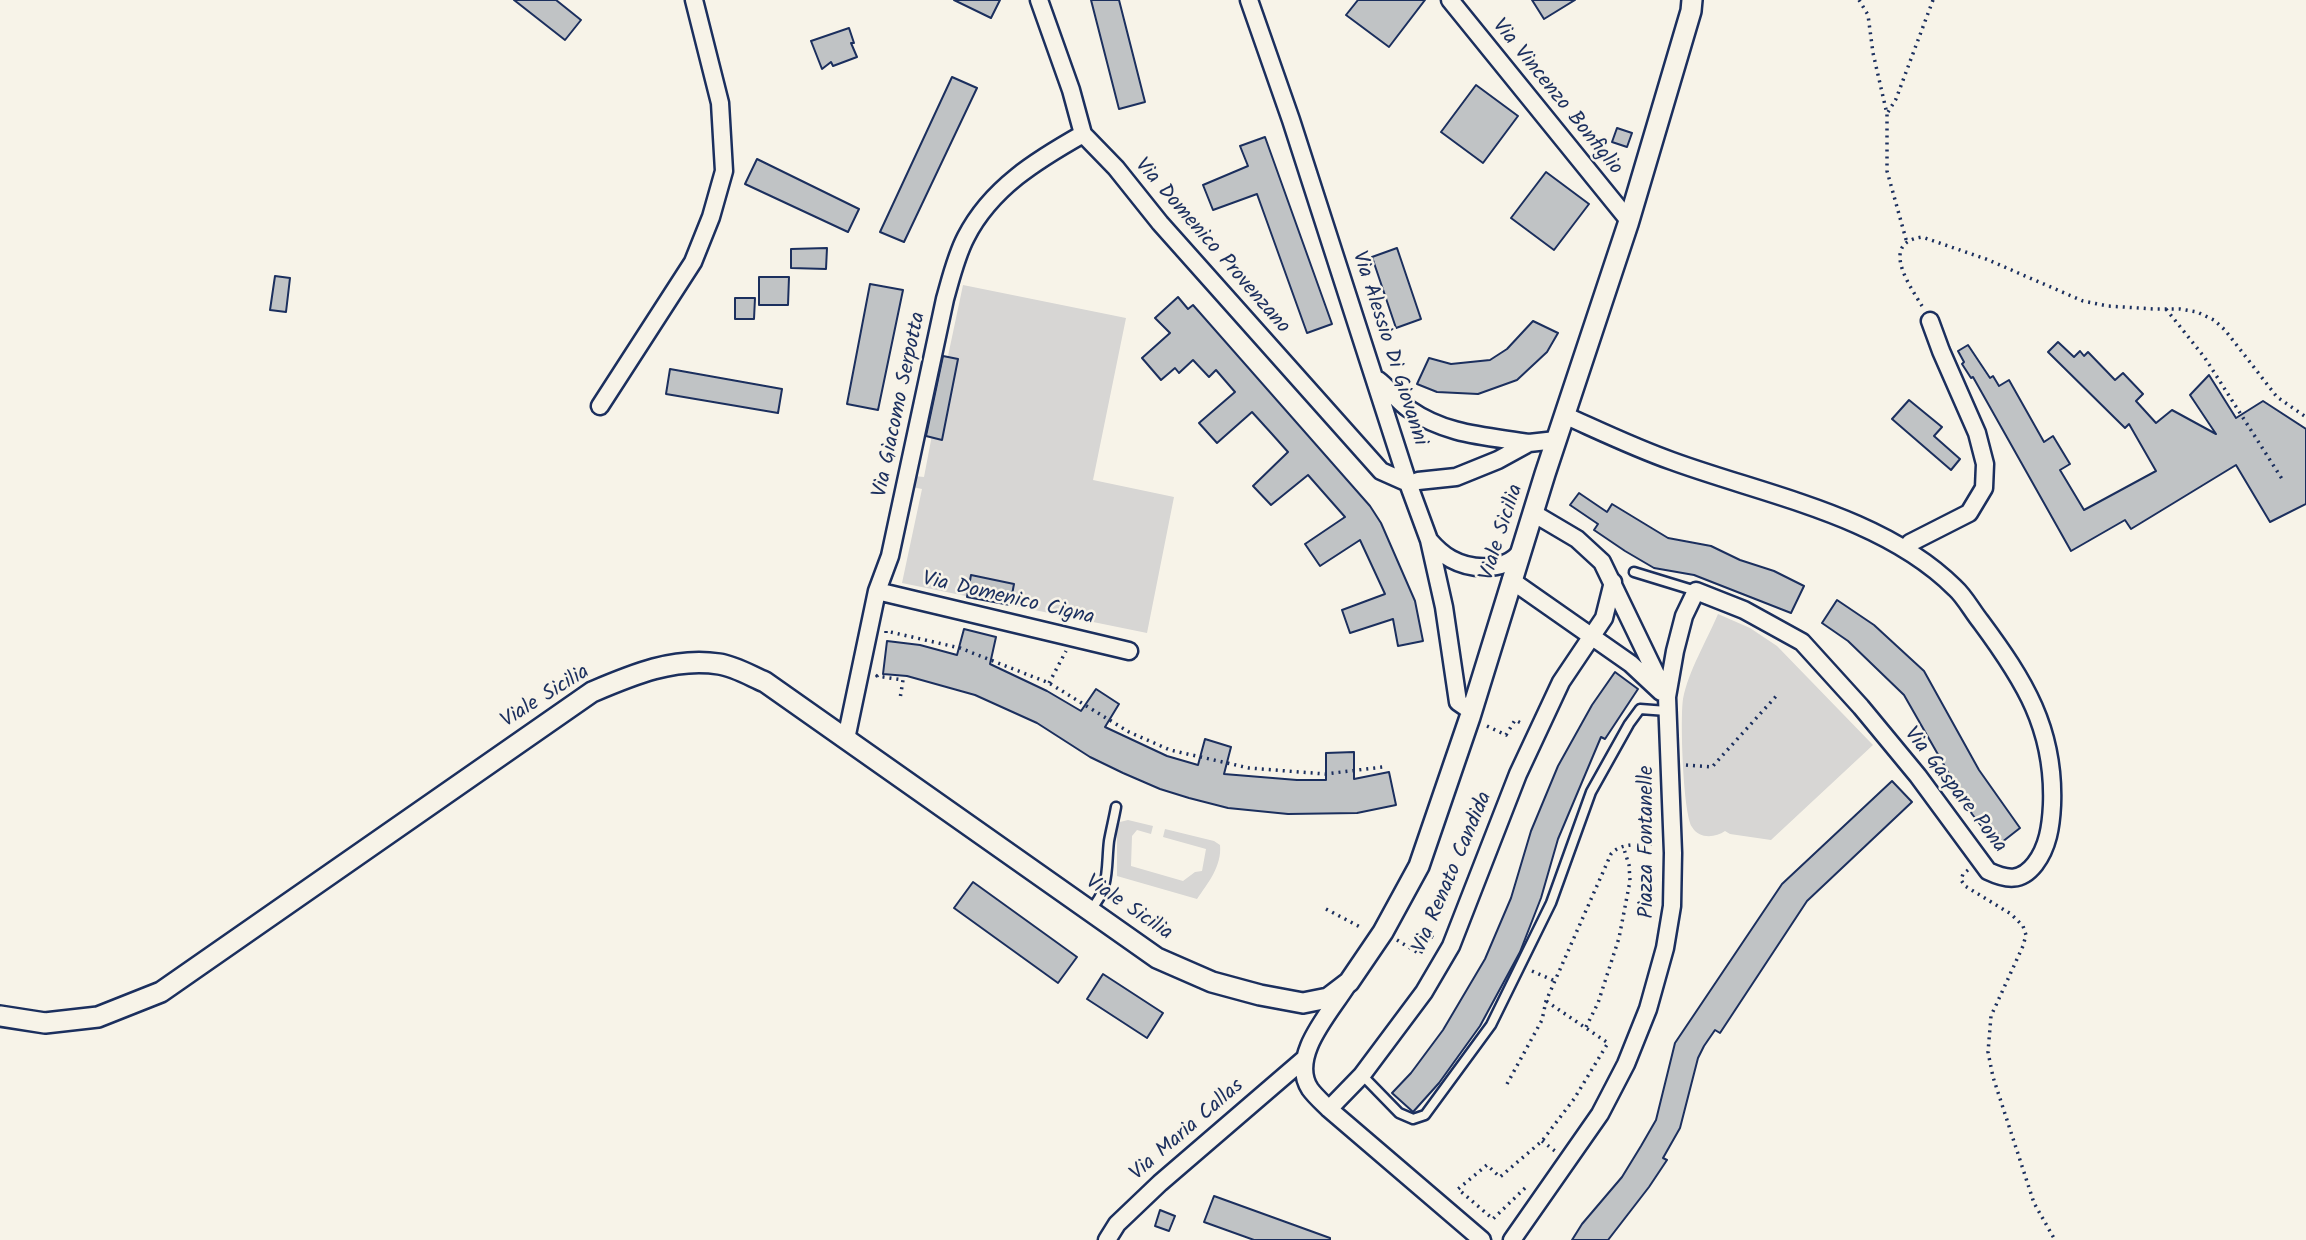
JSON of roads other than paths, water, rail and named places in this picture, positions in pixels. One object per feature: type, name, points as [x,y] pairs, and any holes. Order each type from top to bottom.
[{"type":"street","points":[[600,406],[693,262],[711,217],[724,171],[720,103],[694,0]]},
{"type":"street","name":"Via Domenico Provenzano","points":[[1040,0],[1083,134],[1381,471],[1413,482]]},
{"type":"street","name":"Via Alessio Di Giovanni","points":[[1249,0],[1413,482],[1444,607],[1458,702],[1470,714]]},
{"type":"street","name":"Via Vincenzo Bonfiglio","points":[[1450,0],[1626,217],[1628,224]]},
{"type":"street","name":"Viale Sicilia","points":[[0,1016],[45,1023],[98,1017],[161,992],[592,692],[639,672],[681,664],[721,664],[765,682],[1157,958],[1212,982],[1260,995],[1303,1003],[1328,998],[1349,982],[1381,935],[1419,866],[1628,224],[1692,0]]},
{"type":"street","name":"Via Giacomo Serpotta","points":[[846,739],[877,591],[890,556],[945,299],[966,237],[995,195],[1042,157],[1083,134]]},
{"type":"street","points":[[1906,550],[1910,543],[1969,513],[1984,488],[1985,464],[1977,433],[1930,321]]},
{"type":"street","points":[[1376,379],[1406,407],[1434,424],[1467,434],[1529,443],[1556,440]]},
{"type":"street","name":"Via Gaspare Pona","points":[[1564,415],[1671,461],[1834,516],[1906,550],[1956,588],[1993,638],[2033,703],[2048,746],[2053,782],[2051,828],[2041,857],[2030,870],[2019,877],[2003,878],[1989,871],[1918,776],[1802,642],[1744,610],[1696,591]]},
{"type":"street","points":[[1413,482],[1456,477],[1498,460],[1529,443]]},
{"type":"street","points":[[1534,513],[1577,539],[1602,562],[1667,704]]},
{"type":"street","points":[[1429,540],[1448,558],[1485,567],[1518,557],[1523,548]]},
{"type":"street","points":[[1511,580],[1631,664],[1667,704]]},
{"type":"street","name":"Via Renato Candida","points":[[1329,1109],[1362,1076],[1424,992],[1451,946],[1518,774],[1562,682],[1604,618],[1613,582]]},
{"type":"street","name":"Via Domenico Cigna","points":[[877,591],[1129,651]]},
{"type":"street","points":[[1667,704],[1675,651],[1684,616],[1696,591]]},
{"type":"street","name":"Piazza Fontanelle","points":[[1512,1240],[1600,1114],[1626,1064],[1647,1009],[1665,948],[1672,906],[1667,704]]},
{"type":"street","points":[[1349,982],[1303,1060],[1304,1076],[1310,1089],[1329,1109],[1482,1240]]},
{"type":"street","name":"Via Maria Callas","points":[[1107,1240],[1117,1224],[1160,1183],[1303,1060]]},
{"type":"lane","points":[[1633,572],[1696,591]]},
{"type":"lane","points":[[1362,1076],[1399,1113],[1413,1119],[1425,1115],[1492,1025],[1551,903],[1591,792],[1629,724],[1640,709],[1667,704]]},
{"type":"lane","points":[[1089,911],[1100,900],[1107,882],[1109,841],[1116,807]]}]
